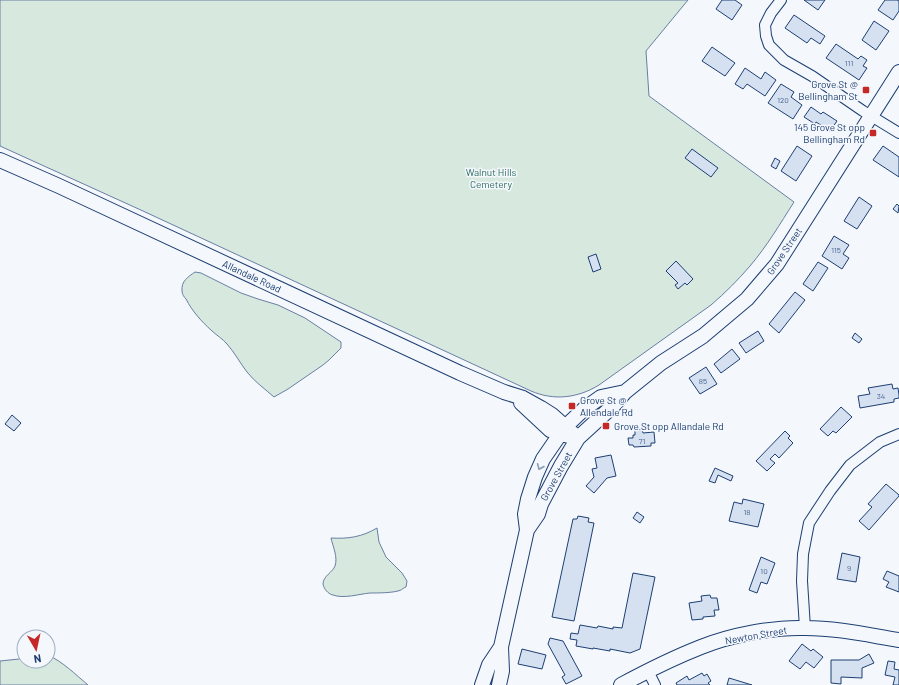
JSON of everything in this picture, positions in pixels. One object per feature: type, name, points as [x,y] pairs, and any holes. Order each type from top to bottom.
[{"type":"main road","name":"Grove Street","points":[[527,530],[538,514],[541,504],[561,466],[578,438],[614,405],[625,392],[662,363],[702,336],[747,299],[777,264],[899,72]]},
{"type":"main road","name":"Allandale Road","points":[[0,160],[504,392],[521,404],[550,430],[562,430],[578,438]]},
{"type":"main road","name":"Grove Street","points":[[499,685],[502,671],[501,647],[527,530],[525,514],[528,499],[535,477],[543,459],[562,430],[601,397],[625,392]]},
{"type":"main road","name":"Newton Street","points":[[621,685],[701,646],[734,636],[776,629],[805,628],[848,631],[899,640]]},
{"type":"main road","name":"Grove Street","points":[[482,685],[489,665],[501,647]]},
{"type":"street","points":[[780,0],[765,25],[769,45],[784,60],[812,76],[863,111],[899,133]]},
{"type":"street","points":[[805,628],[802,574],[803,554],[809,523],[830,491],[850,465],[880,442],[899,434]]},
{"type":"street","points":[[648,671],[655,685]]},
{"type":"green space","name":"Walnut Hills Cemetery","points":[[0,0],[688,0],[646,51],[649,96],[794,202],[756,258],[736,281],[711,305],[599,385],[583,393],[566,397],[540,394],[0,146]]},
{"type":"green space","points":[[195,272],[201,273],[241,293],[278,305],[305,318],[341,342],[341,348],[323,365],[274,397],[250,376],[230,347],[201,320],[188,303],[182,292],[182,288],[186,280]]},
{"type":"green space","points":[[377,528],[379,542],[386,557],[402,573],[407,581],[406,587],[394,592],[347,596],[337,596],[328,592],[325,589],[323,581],[334,568],[336,563],[336,556],[331,538],[355,537],[366,534]]},
{"type":"green space","points":[[16,659],[16,669],[56,669],[56,660],[88,685],[0,685],[0,661]]},
{"type":"building","points":[[722,0],[735,0],[742,5],[732,20],[716,9]]},
{"type":"building","points":[[804,0],[825,0],[818,10]]},
{"type":"building","points":[[885,0],[899,1],[899,11],[893,20],[878,10]]},
{"type":"building","points":[[794,15],[825,36],[820,44],[811,38],[807,43],[785,28]]},
{"type":"building","points":[[874,21],[889,31],[876,50],[862,40]]},
{"type":"building","points":[[836,44],[858,59],[861,56],[867,60],[863,66],[867,68],[859,80],[826,58]]},
{"type":"building","points":[[712,47],[735,63],[725,76],[702,61]]},
{"type":"building","points":[[745,68],[761,79],[765,72],[776,80],[765,96],[747,84],[743,89],[735,84]]},
{"type":"building","points":[[781,84],[794,92],[791,97],[802,105],[793,119],[768,103]]},
{"type":"building","points":[[811,107],[821,114],[823,112],[837,121],[830,131],[816,122],[815,124],[804,117]]},
{"type":"building","points":[[797,146],[812,156],[796,181],[781,171]]},
{"type":"building","points":[[883,146],[899,157],[899,177],[873,160]]},
{"type":"building","points":[[692,149],[718,168],[711,177],[685,158]]},
{"type":"building","points":[[775,158],[780,161],[776,169],[771,166]]},
{"type":"building","points":[[859,197],[872,206],[857,229],[844,221]]},
{"type":"building","points":[[897,204],[899,206],[898,213],[893,209]]},
{"type":"building","points":[[834,236],[849,245],[843,254],[849,258],[842,269],[822,256]]},
{"type":"building","points":[[596,254],[601,269],[593,272],[588,257]]},
{"type":"building","points":[[676,261],[693,279],[687,285],[685,283],[678,289],[675,285],[678,283],[666,271]]},
{"type":"building","points":[[818,262],[828,268],[813,291],[803,284]]},
{"type":"building","points":[[795,292],[805,300],[779,333],[769,324]]},
{"type":"building","points":[[758,331],[764,341],[746,353],[739,343]]},
{"type":"building","points":[[855,333],[862,339],[859,343],[852,338]]},
{"type":"building","points":[[732,349],[740,359],[721,373],[714,364]]},
{"type":"building","points":[[706,367],[717,384],[700,394],[689,378]]},
{"type":"building","points":[[892,384],[893,389],[898,388],[899,395],[899,398],[894,399],[894,402],[860,408],[858,396],[870,394],[868,388]]},
{"type":"building","points":[[841,407],[852,417],[836,433],[833,431],[828,436],[820,429]]},
{"type":"building","points":[[12,415],[21,423],[14,431],[5,424]]},
{"type":"building","points":[[642,429],[643,433],[654,432],[655,443],[651,443],[651,446],[634,447],[633,445],[629,445],[628,438],[633,438],[633,435],[635,435],[635,430]]},
{"type":"building","points":[[785,431],[790,436],[788,438],[793,443],[779,458],[775,454],[770,459],[775,463],[767,471],[756,461]]},
{"type":"building","points":[[611,455],[616,476],[607,478],[594,493],[586,486],[594,477],[592,469],[597,468],[595,458]]},
{"type":"building","points":[[715,468],[733,476],[731,481],[718,475],[715,483],[709,481]]},
{"type":"building","points":[[886,484],[899,496],[869,530],[859,521],[872,507],[868,504]]},
{"type":"building","points":[[743,499],[764,504],[758,527],[729,521],[734,502],[742,504]]},
{"type":"building","points":[[637,512],[644,517],[640,523],[633,518]]},
{"type":"building","points":[[578,516],[589,518],[588,522],[594,523],[574,621],[552,617],[573,519],[577,519]]},
{"type":"building","points":[[842,553],[860,557],[856,582],[837,579]]},
{"type":"building","points":[[761,557],[775,563],[767,584],[761,582],[757,593],[749,590]]},
{"type":"building","points":[[887,571],[899,576],[899,592],[886,587],[889,582],[883,579]]},
{"type":"building","points":[[633,573],[655,577],[640,649],[630,653],[610,649],[610,651],[576,646],[577,640],[570,639],[571,633],[578,634],[580,625],[597,628],[598,626],[613,629],[613,627],[622,628]]},
{"type":"building","points":[[710,595],[711,598],[717,598],[719,610],[714,610],[715,616],[692,620],[689,603],[702,601],[701,596]]},
{"type":"building","points":[[550,638],[563,641],[582,676],[566,684],[562,677],[565,675],[548,644]]},
{"type":"building","points":[[802,644],[811,651],[813,649],[823,657],[814,668],[806,662],[800,669],[789,661]]},
{"type":"building","points":[[522,649],[546,655],[542,669],[518,664]]},
{"type":"building","points":[[869,654],[874,663],[862,668],[862,678],[841,677],[841,684],[831,683],[831,660],[859,660]]},
{"type":"building","points":[[888,661],[895,662],[894,669],[899,670],[899,685],[893,685],[895,677],[885,675]]},
{"type":"building","points":[[702,673],[704,676],[707,674],[711,681],[708,683],[710,685],[677,685],[676,683],[687,676],[689,680]]},
{"type":"building","points":[[729,678],[752,685],[727,685]]},
{"type":"place","name":"Grove St @ Bellingham St","points":[[866,90]]},
{"type":"place","name":"145 Grove St opp Bellingham Rd","points":[[873,133]]},
{"type":"place","name":"Grove St @ Allendale Rd","points":[[572,406]]},
{"type":"place","name":"Grove St opp Allandale Rd","points":[[606,426]]}]
